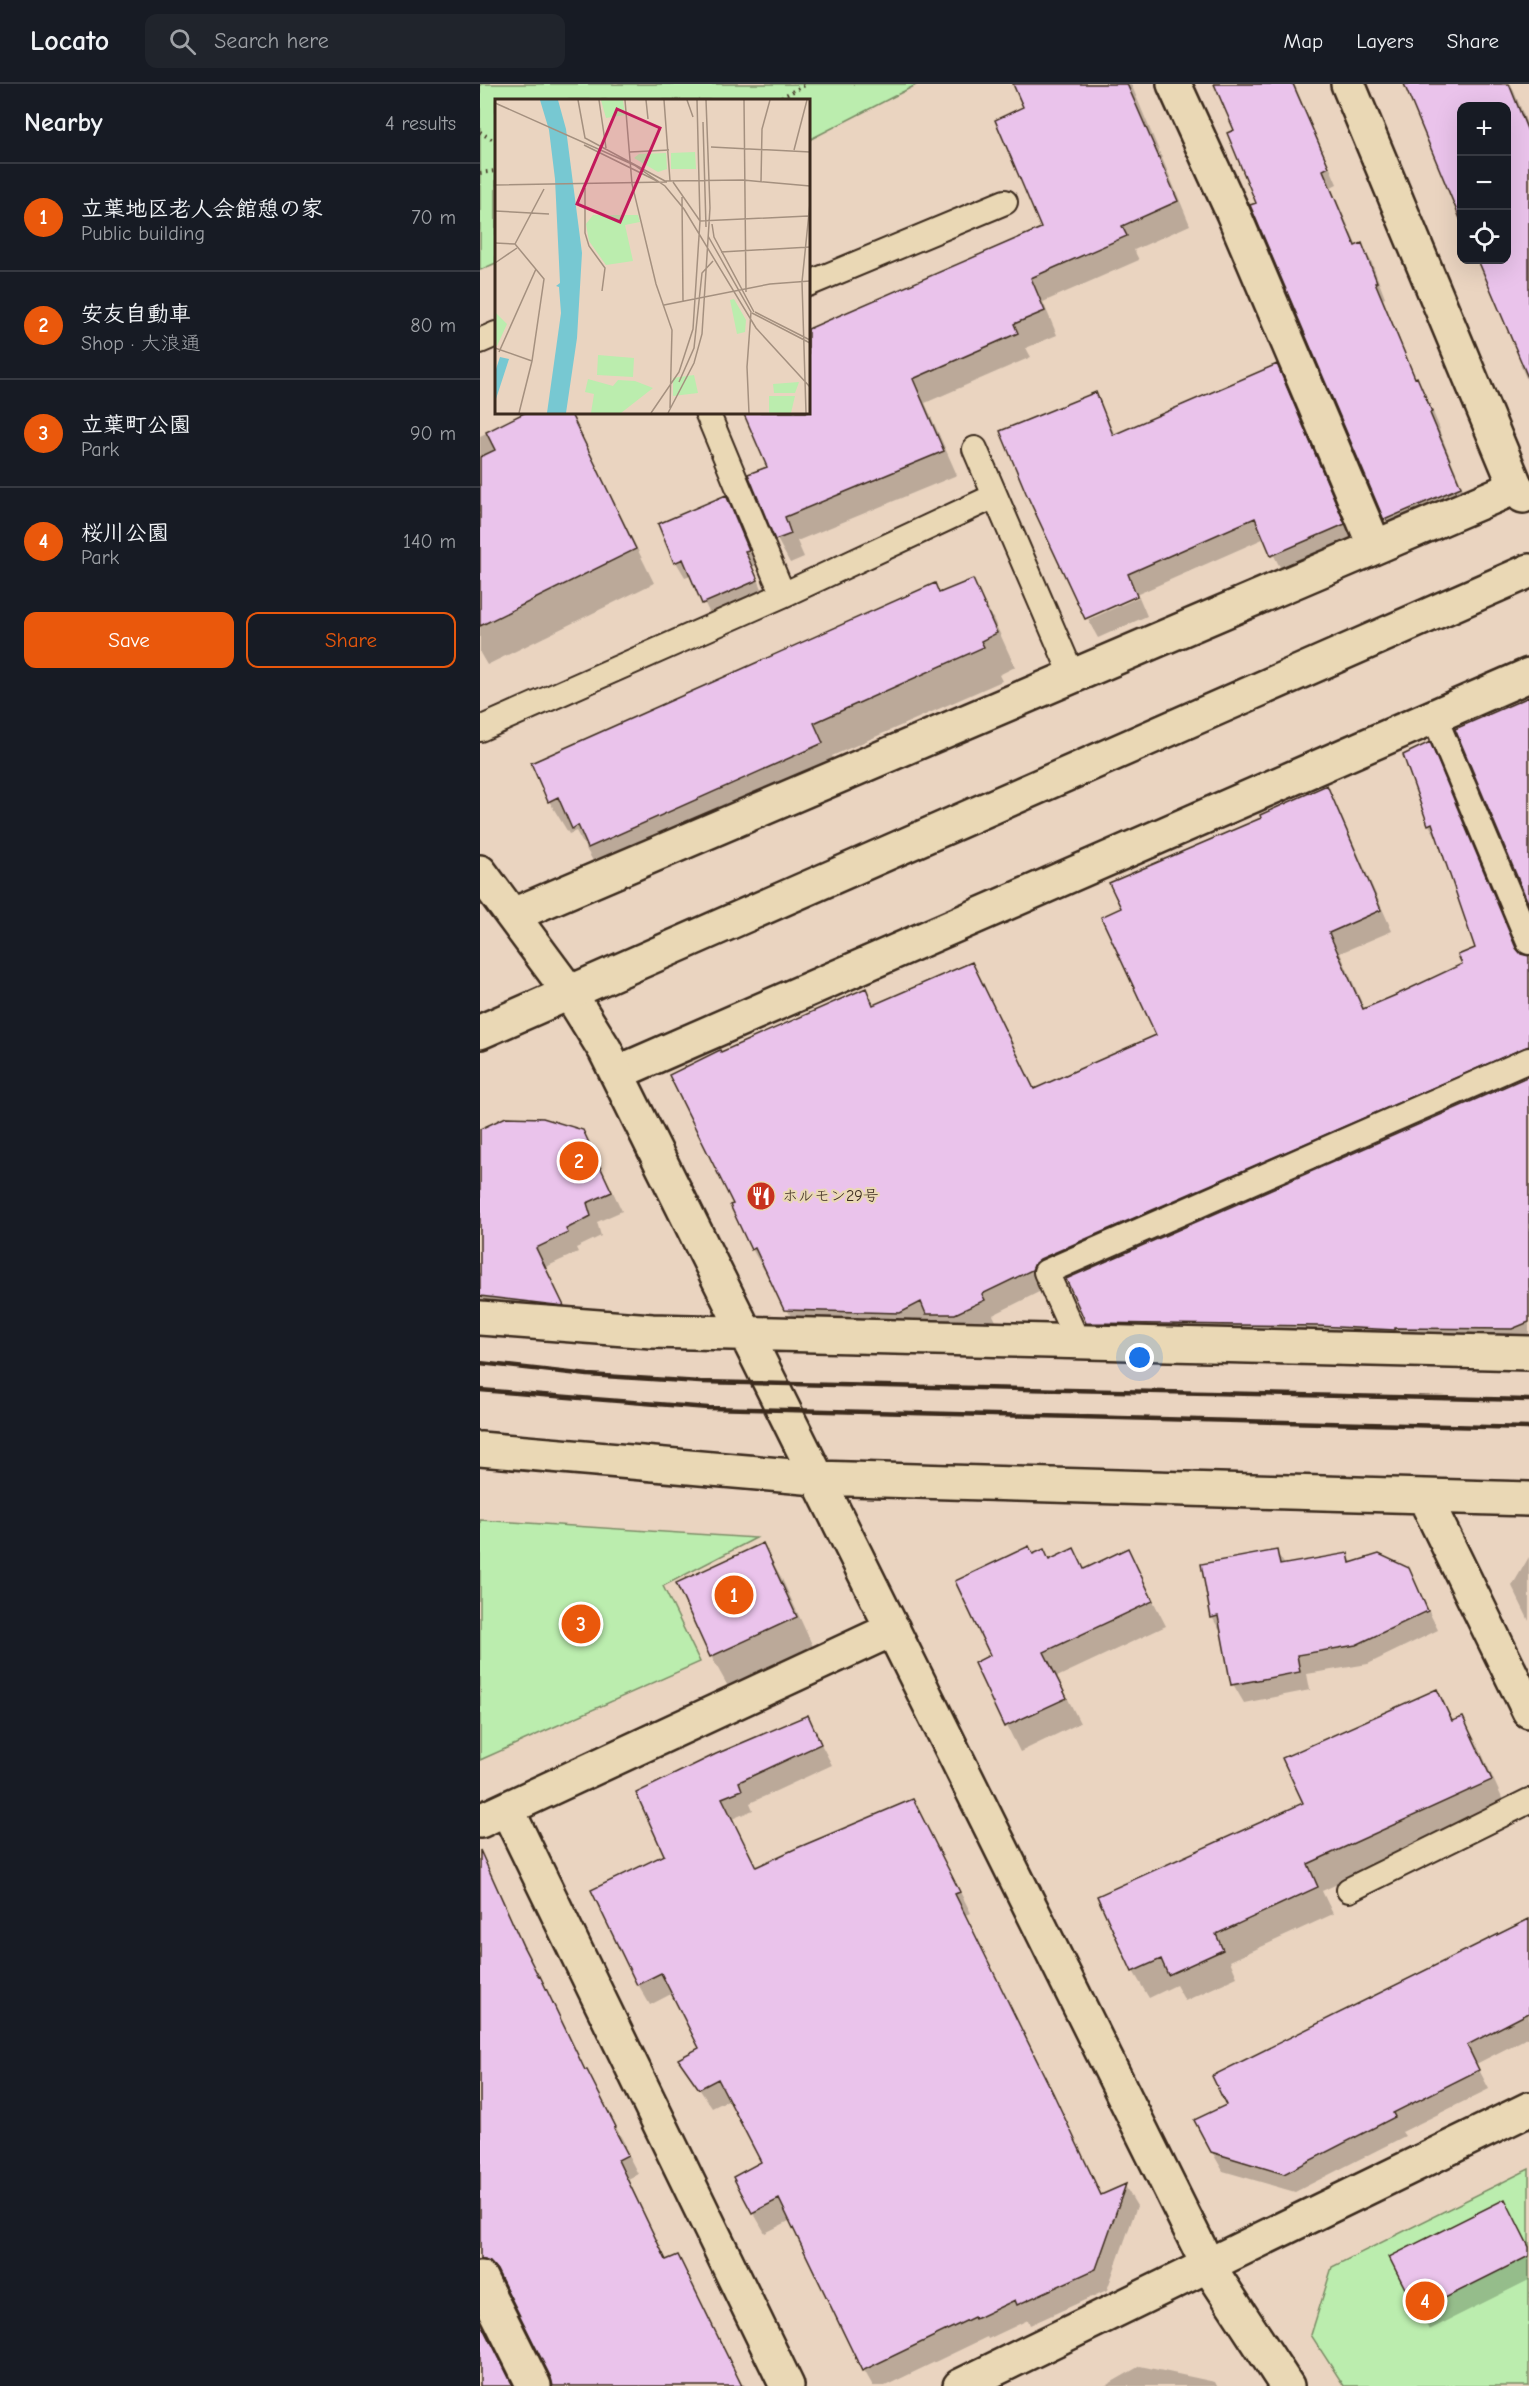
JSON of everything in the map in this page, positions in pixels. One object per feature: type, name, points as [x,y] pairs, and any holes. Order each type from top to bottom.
[{"type":"street","points":[[1174,84],[1233,213],[1375,547]]},
{"type":"street","points":[[513,915],[1375,547],[1520,491],[1348,84]]},
{"type":"street","points":[[480,1032],[1529,572]]},
{"type":"street","points":[[617,1072],[1529,675]]},
{"type":"street","points":[[480,872],[569,992],[617,1072],[816,1478],[1209,2265],[1287,2386]]},
{"type":"street","points":[[480,1318],[652,1332],[1529,1353]]},
{"type":"street","points":[[480,1449],[816,1478],[1425,1498],[1529,1499]]},
{"type":"street","points":[[1425,1498],[1529,1711]]},
{"type":"street","points":[[787,2386],[494,1815],[893,1629]]},
{"type":"street","points":[[960,2386],[1529,2109]]},
{"type":"street","points":[[480,2278],[534,2386]]},
{"type":"lane","points":[[810,283],[1005,202]]},
{"type":"lane","points":[[480,341],[495,334]]},
{"type":"lane","points":[[708,414],[783,595]]},
{"type":"lane","points":[[975,449],[1072,677]]},
{"type":"lane","points":[[480,729],[783,595],[995,496]]},
{"type":"lane","points":[[1434,716],[1529,942]]},
{"type":"lane","points":[[1078,1343],[1046,1272],[1529,1060]]},
{"type":"lane","points":[[1349,1890],[1529,1800]]},
{"type":"path","points":[[778,99],[807,84]]},
{"type":"path","points":[[480,132],[495,141]]},
{"type":"path","points":[[480,173],[495,171]]},
{"type":"green space","points":[[480,84],[918,84],[810,139],[810,99],[495,99],[495,263],[480,270]]},
{"type":"green space","points":[[480,1520],[756,1538],[663,1586],[700,1662],[480,1760]]},
{"type":"green space","points":[[1529,2169],[1529,2386],[1344,2386],[1311,2335],[1332,2267]]},
{"type":"building","points":[[1013,84],[1127,84],[1178,201],[1122,226],[1127,236],[1031,278],[1045,311],[1014,324],[1018,333],[913,379],[944,451],[785,517],[791,534],[775,540],[748,474],[767,467],[744,414],[810,414],[810,328],[1041,228],[995,120],[1023,107]]},
{"type":"building","points":[[1214,84],[1293,84],[1329,167],[1323,170],[1355,246],[1362,243],[1377,282],[1375,282],[1415,378],[1417,377],[1432,412],[1430,413],[1461,487],[1384,520],[1250,205],[1256,203],[1227,133],[1234,130]]},
{"type":"building","points":[[1404,84],[1509,84],[1529,134],[1529,380],[1480,264],[1511,264],[1511,102],[1457,102],[1457,211]]},
{"type":"building","points":[[1277,364],[1345,524],[1271,556],[1255,518],[1128,574],[1137,596],[1085,619],[1026,493],[1000,431],[1096,392],[1113,435]]},
{"type":"building","points":[[522,414],[571,414],[636,549],[480,626],[480,457],[495,450],[486,432]]},
{"type":"building","points":[[726,495],[749,550],[745,551],[758,580],[702,604],[683,559],[674,563],[658,524]]},
{"type":"building","points":[[973,579],[997,633],[981,641],[984,647],[814,723],[823,743],[588,848],[578,825],[572,829],[558,797],[548,802],[531,763],[935,583],[939,593]]},
{"type":"building","points":[[1529,697],[1529,905],[1455,729]]},
{"type":"building","points":[[1430,742],[1516,948],[1521,954],[1529,956],[1529,1046],[1040,1259],[1032,1270],[982,1294],[985,1300],[955,1314],[926,1314],[921,1302],[900,1313],[784,1310],[755,1248],[751,1250],[730,1205],[733,1204],[669,1075],[720,1050],[721,1052],[866,988],[873,1005],[972,962],[1034,1089],[1156,1035],[1101,917],[1121,908],[1109,883],[1261,818],[1260,815],[1327,785],[1381,910],[1329,933],[1363,1009],[1396,995],[1462,964],[1458,955],[1475,948],[1432,823],[1428,825],[1403,755]]},
{"type":"building","points":[[1529,1076],[1529,1322],[1512,1329],[1395,1328],[1395,1330],[1318,1326],[1086,1323],[1066,1279]]},
{"type":"building","points":[[506,1117],[543,1118],[583,1130],[612,1192],[587,1203],[591,1216],[566,1229],[568,1233],[536,1248],[564,1306],[480,1296],[480,1129]]},
{"type":"building","points":[[763,1543],[797,1617],[710,1657],[676,1583]]},
{"type":"building","points":[[1029,1546],[1033,1554],[1044,1549],[1049,1560],[1074,1548],[1084,1569],[1128,1548],[1153,1601],[1044,1652],[1067,1698],[1004,1727],[974,1663],[990,1655],[955,1581]]},
{"type":"building","points":[[1277,1550],[1280,1565],[1348,1553],[1350,1563],[1379,1554],[1409,1568],[1428,1611],[1356,1645],[1297,1655],[1300,1672],[1231,1685],[1218,1616],[1211,1618],[1201,1564]]},
{"type":"building","points":[[1437,1689],[1452,1721],[1463,1717],[1492,1780],[1308,1864],[1318,1887],[1216,1934],[1223,1950],[1168,1975],[1161,1959],[1132,1972],[1097,1896],[1303,1803],[1282,1758]]},
{"type":"building","points":[[808,1715],[821,1744],[739,1782],[742,1790],[722,1798],[756,1867],[913,1799],[960,1892],[955,1894],[1101,2195],[1126,2184],[1096,2269],[1017,2305],[1015,2300],[975,2319],[974,2317],[862,2371],[779,2199],[752,2213],[733,2177],[761,2162],[718,2079],[699,2089],[678,2059],[699,2048],[661,1973],[637,1985],[591,1890],[664,1855],[636,1793],[716,1754]]},
{"type":"building","points":[[480,1850],[523,1946],[616,2127],[614,2128],[628,2155],[618,2160],[666,2260],[678,2255],[742,2386],[553,2386],[497,2270],[490,2262],[480,2259]]},
{"type":"building","points":[[1529,1919],[1529,2013],[1467,2045],[1479,2070],[1393,2113],[1395,2117],[1284,2174],[1211,2152],[1194,2120],[1226,2105],[1212,2076]]},
{"type":"building","points":[[1505,2199],[1529,2247],[1529,2256],[1417,2312],[1389,2257]]},
{"type":"building","points":[[480,2320],[513,2386],[480,2386]]},
{"type":"railway","points":[[480,1363],[588,1375],[700,1382],[1529,1400]]},
{"type":"railway","points":[[480,1390],[708,1408],[1529,1428]]},
{"type":"place","name":"安友自動車","points":[[579,1161]]},
{"type":"place","name":"ホルモン29号","points":[[761,1196]]},
{"type":"place","name":"立葉地区老人会館憩の家","points":[[734,1595]]},
{"type":"place","name":"立葉町公園","points":[[581,1624]]},
{"type":"place","name":"桜川公園","points":[[1425,2301]]}]
